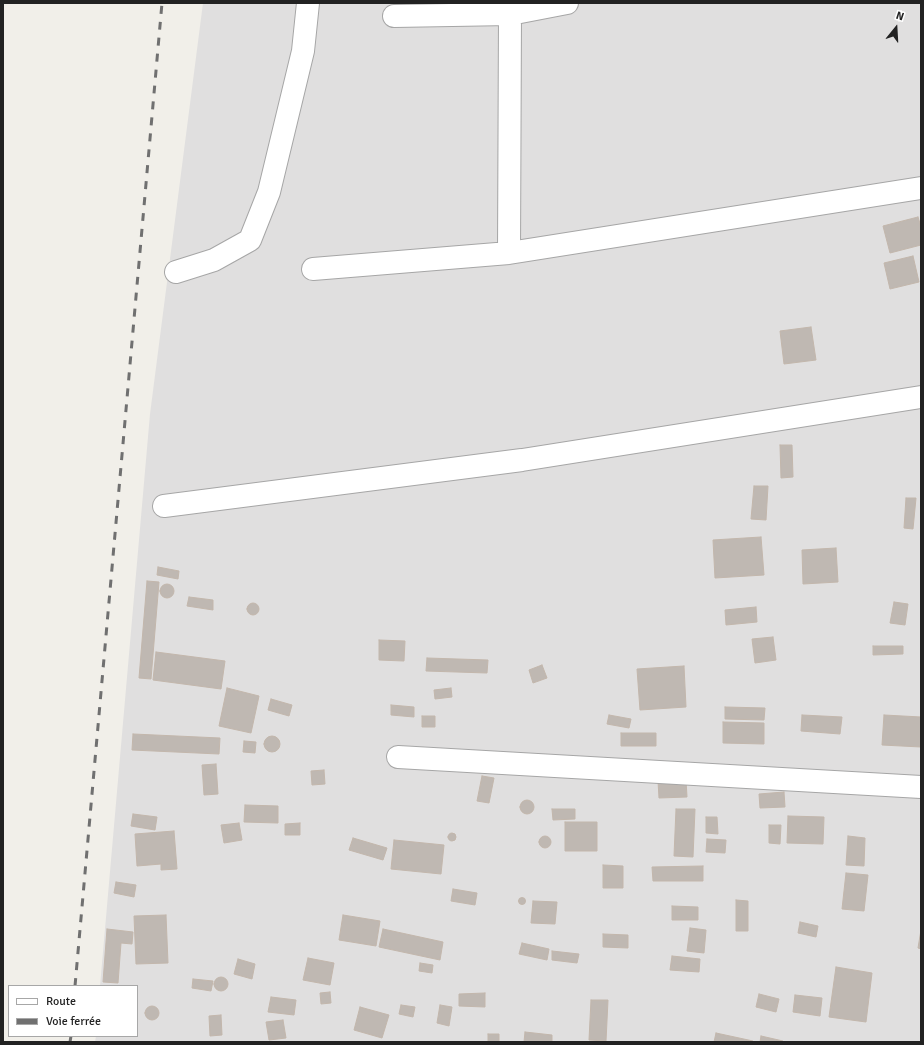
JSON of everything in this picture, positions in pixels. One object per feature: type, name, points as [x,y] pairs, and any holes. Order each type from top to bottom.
[{"type":"street","points":[[176,272],[214,260],[250,240],[269,192],[303,51],[308,3]]},
{"type":"street","points":[[394,16],[510,14],[567,3]]},
{"type":"street","points":[[509,253],[510,14]]},
{"type":"street","points":[[313,269],[509,253],[921,188]]},
{"type":"street","points":[[164,506],[522,460],[921,397]]},
{"type":"street","points":[[398,757],[921,787]]},
{"type":"shaded area","points":[[203,3],[921,3],[921,1042],[95,1042],[96,1037],[138,1037],[138,985],[100,985],[150,414]]},
{"type":"building","points":[[918,217],[921,227],[921,245],[890,253],[883,226]]},
{"type":"building","points":[[913,256],[919,282],[890,289],[884,263]]},
{"type":"building","points":[[811,327],[816,360],[784,364],[780,331]]},
{"type":"building","points":[[780,445],[792,445],[793,477],[781,478]]},
{"type":"building","points":[[754,486],[768,486],[766,520],[751,519]]},
{"type":"building","points":[[906,498],[916,498],[913,529],[904,528]]},
{"type":"building","points":[[761,537],[764,575],[715,578],[713,540]]},
{"type":"building","points":[[836,548],[838,582],[803,584],[802,550]]},
{"type":"building","points":[[158,567],[179,571],[178,579],[157,575]]},
{"type":"building","points":[[147,581],[159,582],[151,679],[139,678]]},
{"type":"building","points":[[167,584],[172,586],[174,591],[172,596],[167,598],[162,596],[160,591],[162,586]]},
{"type":"building","points":[[189,597],[213,600],[213,610],[187,606]]},
{"type":"building","points":[[894,602],[908,604],[905,625],[890,623]]},
{"type":"building","points":[[251,603],[255,603],[259,609],[255,615],[251,615],[247,611],[247,607]]},
{"type":"building","points":[[756,607],[757,622],[726,625],[725,610]]},
{"type":"building","points":[[773,637],[776,660],[755,663],[752,639]]},
{"type":"building","points":[[379,640],[405,641],[404,661],[379,660]]},
{"type":"building","points":[[873,646],[903,646],[903,654],[873,655]]},
{"type":"building","points":[[156,652],[225,661],[221,689],[153,680]]},
{"type":"building","points":[[427,658],[488,660],[487,673],[426,671]]},
{"type":"building","points":[[542,665],[547,678],[533,683],[529,670]]},
{"type":"building","points":[[684,666],[686,707],[640,710],[637,669]]},
{"type":"building","points":[[227,688],[259,696],[251,733],[219,726]]},
{"type":"building","points":[[451,688],[452,697],[435,699],[434,690]]},
{"type":"building","points":[[271,699],[292,705],[289,716],[268,710]]},
{"type":"building","points":[[391,705],[414,707],[414,717],[391,715]]},
{"type":"building","points":[[725,707],[765,708],[764,720],[725,719]]},
{"type":"building","points":[[609,715],[631,719],[629,728],[607,724]]},
{"type":"building","points":[[802,715],[842,717],[840,734],[801,731]]},
{"type":"building","points":[[884,715],[921,717],[921,747],[882,745]]},
{"type":"building","points":[[422,716],[435,716],[435,727],[422,727]]},
{"type":"building","points":[[723,722],[764,723],[764,744],[723,743]]},
{"type":"building","points":[[621,733],[656,733],[656,746],[621,746]]},
{"type":"building","points":[[133,734],[220,738],[219,754],[132,750]]},
{"type":"building","points":[[269,736],[275,736],[280,741],[278,750],[275,752],[269,752],[264,747],[264,741]]},
{"type":"building","points":[[244,741],[256,742],[255,753],[243,752]]},
{"type":"building","points":[[216,764],[218,794],[204,795],[202,765]]},
{"type":"building","points":[[324,770],[325,784],[312,785],[311,771]]},
{"type":"building","points":[[482,776],[494,778],[489,803],[477,801]]},
{"type":"building","points":[[686,780],[687,797],[659,798],[658,781]]},
{"type":"building","points":[[784,792],[785,807],[760,808],[759,794]]},
{"type":"building","points":[[527,800],[532,802],[534,807],[532,812],[527,814],[522,812],[520,807],[522,802]]},
{"type":"building","points":[[245,805],[278,806],[278,823],[244,822]]},
{"type":"building","points":[[552,809],[575,809],[575,819],[553,820]]},
{"type":"building","points":[[676,809],[695,809],[693,857],[674,856]]},
{"type":"building","points":[[133,814],[157,817],[155,830],[131,826]]},
{"type":"building","points":[[788,816],[824,817],[823,844],[787,843]]},
{"type":"building","points":[[706,817],[717,817],[718,834],[706,833]]},
{"type":"building","points":[[565,822],[597,822],[597,851],[565,851]]},
{"type":"building","points":[[239,823],[242,840],[224,843],[221,825]]},
{"type":"building","points":[[300,823],[300,835],[285,835],[285,824]]},
{"type":"building","points":[[769,825],[781,825],[780,844],[769,843]]},
{"type":"building","points":[[174,831],[177,869],[161,870],[161,864],[137,866],[135,834]]},
{"type":"building","points":[[452,833],[455,834],[455,840],[452,841],[449,840],[448,837],[449,834]]},
{"type":"building","points":[[543,836],[547,836],[551,842],[547,848],[543,848],[539,844],[539,840]]},
{"type":"building","points":[[848,836],[865,838],[864,866],[846,865]]},
{"type":"building","points":[[353,838],[387,848],[383,860],[349,850]]},
{"type":"building","points":[[707,839],[726,840],[725,853],[706,852]]},
{"type":"building","points":[[394,840],[444,845],[441,874],[391,869]]},
{"type":"building","points":[[603,865],[623,866],[623,888],[603,888]]},
{"type":"building","points":[[703,866],[703,881],[653,881],[652,867]]},
{"type":"building","points":[[846,873],[868,875],[864,911],[842,909]]},
{"type":"building","points":[[116,882],[136,885],[134,897],[114,893]]},
{"type":"building","points":[[453,889],[477,893],[475,905],[451,901]]},
{"type":"building","points":[[522,898],[525,901],[522,904],[519,901]]},
{"type":"building","points":[[736,900],[748,901],[748,931],[736,931]]},
{"type":"building","points":[[533,901],[557,902],[555,924],[531,923]]},
{"type":"building","points":[[672,906],[698,907],[698,920],[672,920]]},
{"type":"building","points":[[166,915],[168,963],[136,964],[134,916]]},
{"type":"building","points":[[343,915],[380,921],[376,946],[339,940]]},
{"type":"building","points":[[800,922],[818,926],[816,937],[798,933]]},
{"type":"building","points":[[690,928],[706,930],[704,953],[687,951]]},
{"type":"building","points":[[107,929],[133,932],[132,944],[121,943],[118,983],[103,982]]},
{"type":"building","points":[[383,929],[443,942],[440,960],[379,947]]},
{"type":"building","points":[[921,930],[921,949],[918,948]]},
{"type":"building","points":[[603,934],[628,935],[628,948],[603,947]]},
{"type":"building","points":[[522,943],[549,949],[547,960],[519,954]]},
{"type":"building","points":[[552,951],[579,954],[577,963],[552,960]]},
{"type":"building","points":[[672,956],[700,959],[699,972],[670,970]]},
{"type":"building","points":[[308,958],[334,963],[330,985],[303,980]]},
{"type":"building","points":[[238,959],[255,964],[252,979],[234,974]]},
{"type":"building","points":[[420,963],[433,965],[432,973],[419,971]]},
{"type":"building","points":[[836,967],[872,973],[866,1022],[829,1017]]},
{"type":"building","points":[[221,977],[226,979],[228,984],[226,989],[221,991],[216,989],[214,984],[216,979]]},
{"type":"building","points":[[193,979],[213,981],[211,991],[192,988]]},
{"type":"building","points":[[330,992],[331,1003],[321,1004],[320,993]]},
{"type":"building","points":[[485,993],[485,1007],[459,1006],[459,994]]},
{"type":"building","points":[[759,994],[779,999],[776,1012],[756,1007]]},
{"type":"building","points":[[795,995],[822,998],[820,1016],[793,1012]]},
{"type":"building","points":[[271,997],[296,1000],[294,1015],[268,1012]]},
{"type":"building","points":[[591,1000],[608,1000],[606,1041],[589,1040]]},
{"type":"building","points":[[401,1005],[415,1007],[413,1017],[399,1014]]},
{"type":"building","points":[[440,1005],[452,1007],[449,1026],[437,1023]]},
{"type":"building","points":[[149,1006],[155,1006],[159,1010],[159,1016],[155,1020],[149,1020],[145,1016],[145,1010]]},
{"type":"building","points":[[360,1007],[389,1015],[382,1038],[354,1030]]},
{"type":"building","points":[[221,1015],[222,1035],[210,1036],[209,1016]]},
{"type":"building","points":[[283,1020],[286,1038],[269,1040],[266,1022]]},
{"type":"building","points":[[525,1032],[552,1035],[552,1042],[524,1042]]},
{"type":"building","points":[[716,1033],[753,1041],[753,1042],[714,1042]]},
{"type":"building","points":[[488,1034],[499,1034],[499,1042],[488,1042]]},
{"type":"building","points":[[761,1036],[783,1041],[760,1042]]},
{"type":"railway","points":[[75,985],[162,3]]},
{"type":"railway","points":[[70,1042],[71,1037]]}]
